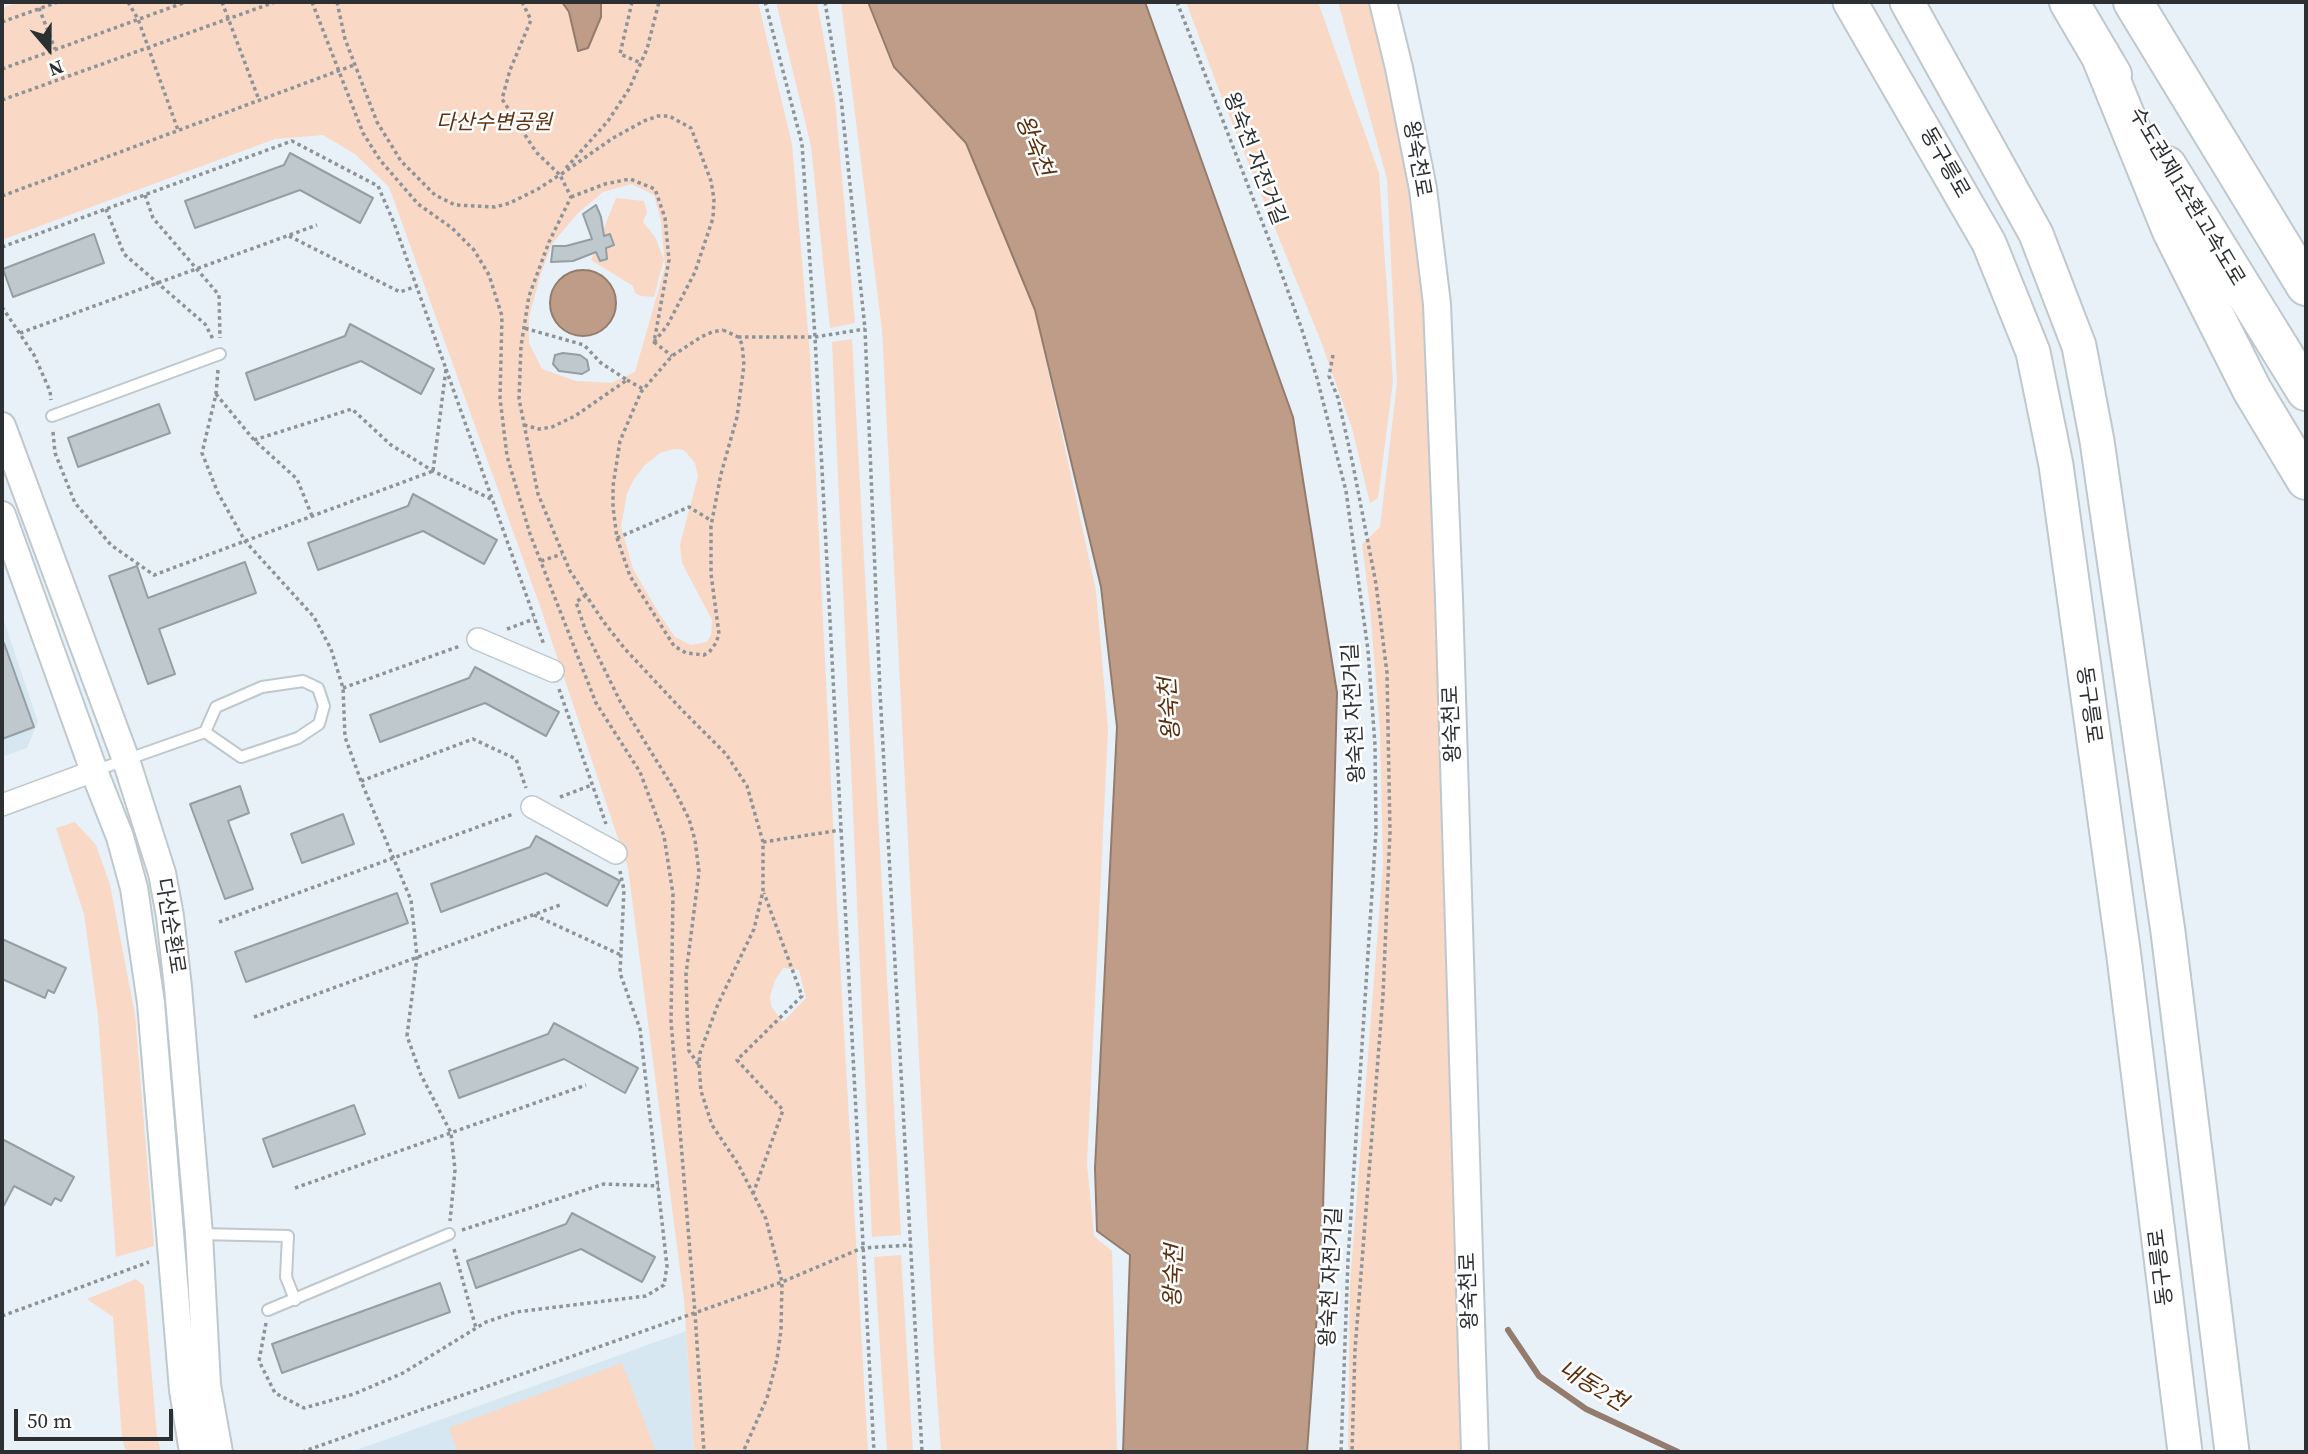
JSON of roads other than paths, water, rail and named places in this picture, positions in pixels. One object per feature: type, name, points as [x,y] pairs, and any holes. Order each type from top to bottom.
[{"type":"highway","name":"수도권제1순환고속도로","points":[[2069,2],[2210,239],[2306,391]]},
{"type":"highway","points":[[2133,2],[2306,286]]},
{"type":"highway","points":[[2100,54],[2172,231],[2252,390],[2306,480]]},
{"type":"main road","name":"동구릉로","points":[[1850,2],[1990,243],[2033,352],[2056,465],[2124,957],[2185,1452]]},
{"type":"main road","points":[[1906,2],[2036,234],[2079,346],[2097,441],[2168,932],[2232,1452]]},
{"type":"street","name":"왕숙천로","points":[[1383,2],[1423,189],[1437,304],[1449,597],[1475,1452]]},
{"type":"street","name":"다산순환로","points":[[2,425],[126,760],[162,873],[170,916],[200,1234],[207,1385],[219,1452]]},
{"type":"street","name":"다산순환로","points":[[2,515],[120,837],[134,887],[151,1003],[183,1390],[193,1452]]},
{"type":"street","points":[[478,639],[553,671]]},
{"type":"street","points":[[2,805],[94,771]]},
{"type":"street","points":[[532,807],[616,853]]},
{"type":"lane","points":[[52,416],[220,354]]},
{"type":"lane","points":[[94,771],[205,732],[216,707],[262,687],[303,681],[318,688],[324,706],[319,724],[298,738],[241,757],[205,732]]},
{"type":"lane","points":[[200,1234],[288,1236],[286,1277],[295,1300]]},
{"type":"lane","points":[[268,1310],[449,1234]]},
{"type":"water","points":[[562,2],[601,2],[601,17],[588,48],[578,51],[569,12]]},
{"type":"water","name":"왕숙천","points":[[868,2],[1145,2],[1293,417],[1337,693],[1322,1245],[1307,1452],[1123,1452],[1130,1255],[1097,1231],[1095,1168],[1117,727],[1101,587],[1035,310],[966,143],[894,67]]},
{"type":"water","points":[[583,270],[596,273],[606,280],[613,290],[616,303],[613,316],[606,326],[596,333],[583,336],[570,333],[560,326],[553,316],[550,303],[553,290],[560,280],[570,273]]},
{"type":"waterway","name":"내동2천","points":[[1508,1330],[1539,1376],[1586,1409],[1678,1452]]},
{"type":"park label","name":"다산수변공원","points":[[494,124]]}]
